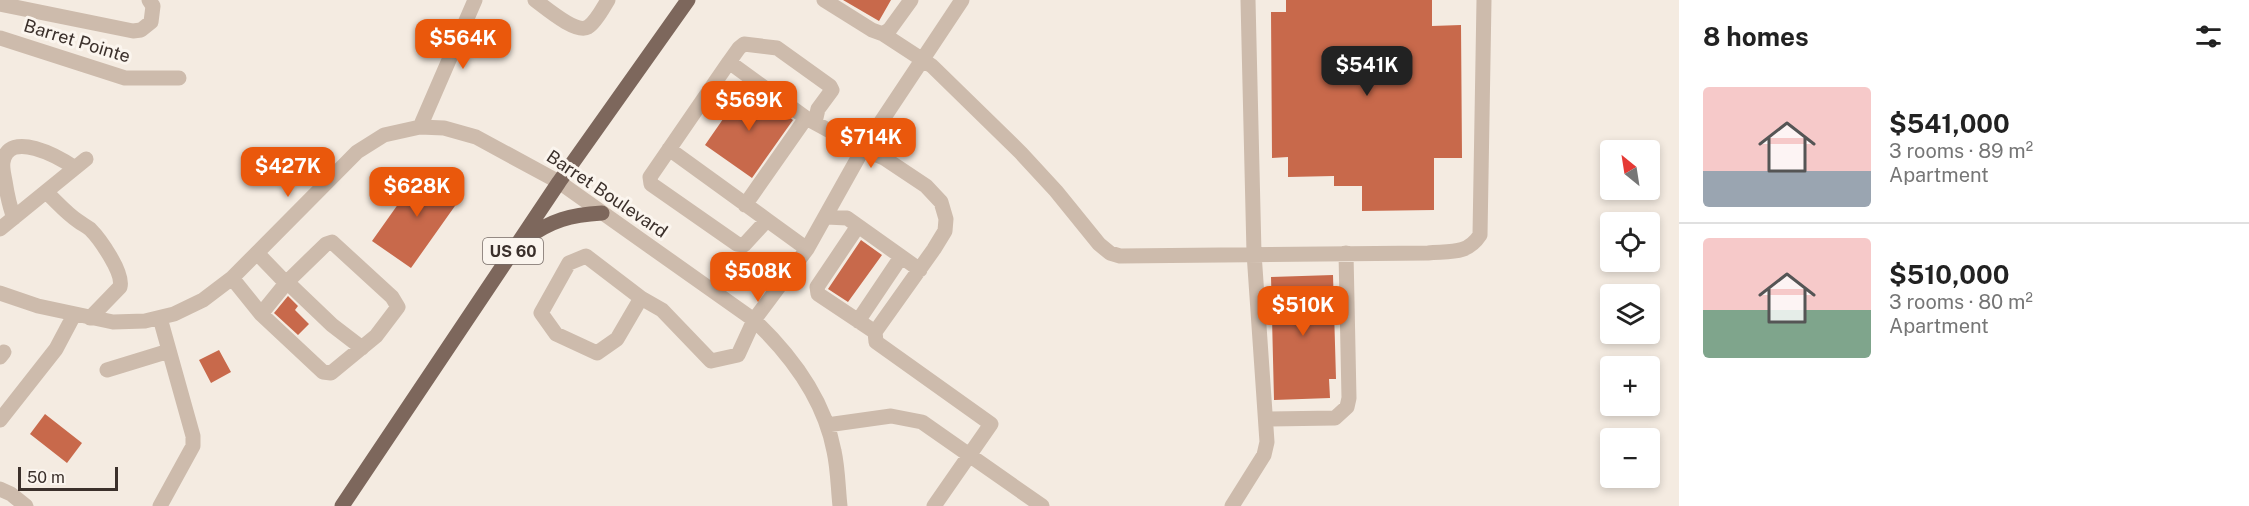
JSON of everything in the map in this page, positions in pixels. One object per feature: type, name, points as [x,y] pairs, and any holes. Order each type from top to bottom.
[{"type":"main road","name":"US 60","points":[[342,506],[559,182],[688,0]]},
{"type":"main road","points":[[518,244],[537,230],[559,219],[573,215],[602,213]]},
{"type":"street","points":[[0,4],[133,31],[141,30],[151,22],[153,6],[149,0]]},
{"type":"street","points":[[420,127],[475,0]]},
{"type":"street","points":[[535,0],[571,25],[581,28],[587,28],[592,23],[608,0]]},
{"type":"street","points":[[824,0],[923,59],[1021,153],[1056,190],[1099,244],[1110,253],[1120,256],[1462,251],[1473,245],[1480,235],[1484,0]]},
{"type":"street","points":[[883,34],[890,29],[911,0]]},
{"type":"street","points":[[641,298],[616,339],[597,353],[556,334],[541,313],[569,263],[586,256],[641,298],[662,310],[711,361],[738,355],[754,320],[807,249],[827,217],[863,149],[962,0]]},
{"type":"street","points":[[1234,505],[1264,455],[1267,442],[1254,253],[1250,3]]},
{"type":"street","name":"Barret Pointe","points":[[0,38],[125,78],[179,78]]},
{"type":"street","points":[[745,205],[832,90],[777,48],[744,44],[729,62],[650,177],[651,184],[737,244],[744,245],[767,220]]},
{"type":"street","points":[[729,62],[810,120],[884,158],[926,186],[941,202],[946,219],[945,231],[875,332],[876,342],[991,424],[933,506]]},
{"type":"street","name":"Barret Boulevard","points":[[0,293],[38,306],[90,318],[129,322],[160,318],[196,304],[232,278],[357,152],[384,135],[420,127],[444,128],[476,137],[559,182],[754,320],[774,339],[798,368],[827,425],[835,452],[840,506]]},
{"type":"street","points":[[0,229],[14,218],[81,164],[22,145],[13,147],[7,153],[3,163],[9,204],[14,218]]},
{"type":"street","points":[[669,149],[807,249]]},
{"type":"street","points":[[46,192],[77,221],[89,228],[122,281],[120,287],[90,318]]},
{"type":"street","points":[[827,217],[847,218],[920,270]]},
{"type":"street","points":[[858,226],[817,287],[818,294],[875,332]]},
{"type":"street","points":[[232,278],[261,314],[322,372],[331,374],[376,336],[398,307],[392,297],[332,242],[326,244],[287,282],[261,314]]},
{"type":"street","points":[[1266,419],[1335,418],[1347,407],[1349,398],[1346,253]]},
{"type":"street","points":[[258,254],[332,325],[362,348]]},
{"type":"street","points":[[858,321],[901,257]]},
{"type":"street","points":[[3,410],[57,349],[74,315]]},
{"type":"street","points":[[160,318],[190,422],[193,446],[160,506]]},
{"type":"street","points":[[107,370],[170,351]]},
{"type":"street","points":[[827,425],[879,417],[905,417],[922,422],[1042,506]]},
{"type":"street","points":[[0,489],[11,494],[26,506]]},
{"type":"building","points":[[843,0],[891,0],[879,21]]},
{"type":"building","points":[[1286,0],[1432,0],[1432,26],[1461,25],[1462,158],[1434,158],[1434,210],[1362,211],[1362,186],[1334,186],[1334,176],[1288,177],[1288,157],[1272,158],[1271,12],[1286,12]]},
{"type":"building","points":[[746,86],[793,120],[752,178],[705,145]]},
{"type":"building","points":[[423,169],[462,196],[411,268],[372,241]]},
{"type":"building","points":[[861,240],[882,255],[848,302],[828,289]]},
{"type":"building","points":[[1333,275],[1336,379],[1329,379],[1330,398],[1274,400],[1271,277]]},
{"type":"building","points":[[288,296],[298,306],[295,310],[309,324],[298,335],[274,313]]},
{"type":"building","points":[[219,350],[231,372],[211,383],[199,360]]},
{"type":"building","points":[[45,414],[82,443],[67,463],[30,434]]}]
